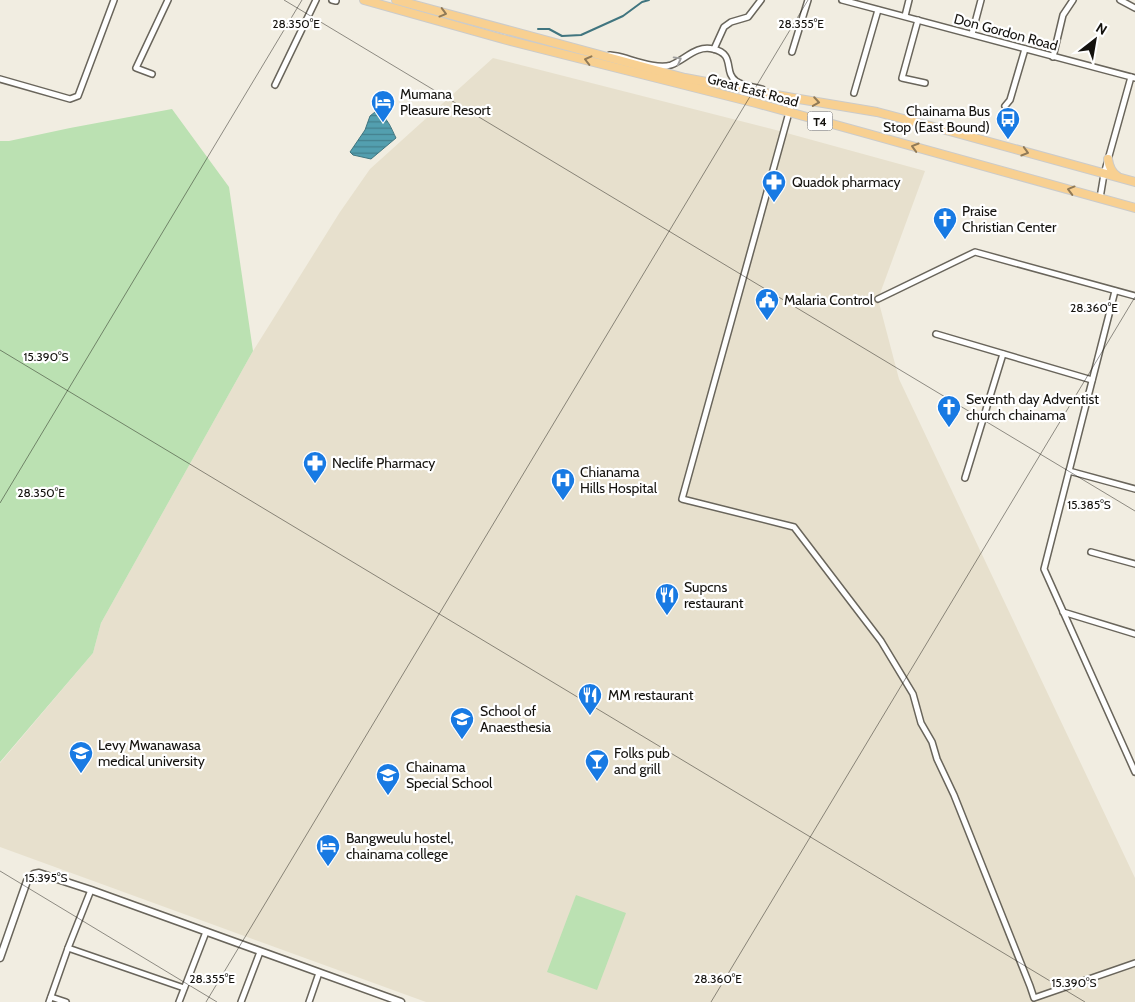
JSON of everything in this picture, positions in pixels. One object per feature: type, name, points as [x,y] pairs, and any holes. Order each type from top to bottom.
[{"type":"main road","name":"Great East Road","points":[[364,0],[504,39],[789,112],[1135,208]]},
{"type":"main road","name":"Great East Road","points":[[396,0],[684,78],[877,112],[1135,182]]},
{"type":"main road","points":[[1091,170],[1101,166],[1108,159]]},
{"type":"main road","points":[[1108,159],[1111,170],[1119,178]]},
{"type":"street","points":[[0,79],[70,99],[78,96],[114,0]]},
{"type":"street","points":[[152,74],[136,68],[168,0]]},
{"type":"street","points":[[275,85],[316,0]]},
{"type":"street","points":[[332,0],[336,0]]},
{"type":"street","points":[[714,49],[724,27],[731,22],[748,17],[761,0]]},
{"type":"street","points":[[792,52],[808,0]]},
{"type":"street","name":"Don Gordon Road","points":[[842,0],[1133,77]]},
{"type":"street","points":[[905,16],[909,0]]},
{"type":"street","points":[[972,34],[982,0]]},
{"type":"street","points":[[1053,57],[1063,15],[1073,0]]},
{"type":"street","points":[[1120,0],[1135,8]]},
{"type":"street","points":[[854,93],[878,10]]},
{"type":"street","points":[[918,20],[902,78],[926,83]]},
{"type":"street","points":[[597,55],[617,56],[661,66],[670,65],[698,49],[714,49],[722,53],[728,60],[732,77],[737,82],[781,96]]},
{"type":"street","points":[[1005,106],[1010,100],[1025,49]]},
{"type":"street","points":[[1100,198],[1108,159],[1133,77]]},
{"type":"street","points":[[793,98],[682,499],[794,527],[881,641],[913,694],[922,723],[954,795],[1034,998],[1135,962]]},
{"type":"street","points":[[878,299],[975,252],[1135,296]]},
{"type":"street","points":[[1115,291],[1044,569],[1135,772]]},
{"type":"street","points":[[936,334],[1092,380]]},
{"type":"street","points":[[965,478],[1003,354]]},
{"type":"street","points":[[1069,471],[1135,489]]},
{"type":"street","points":[[1091,552],[1135,564]]},
{"type":"street","points":[[1063,612],[1135,634]]},
{"type":"street","points":[[0,958],[3,938],[27,881],[34,874],[39,873],[401,1002]]},
{"type":"street","points":[[66,1002],[50,1000],[91,890]]},
{"type":"street","points":[[179,1002],[206,932]]},
{"type":"street","points":[[68,948],[184,988]]},
{"type":"street","points":[[242,1002],[260,952]]},
{"type":"street","points":[[309,1002],[319,973]]},
{"type":"shaded area","name":"Chianama Hills Hospital","points":[[493,58],[772,129],[925,171],[878,299],[899,379],[1135,878],[1135,1002],[426,1002],[0,847],[0,763],[93,653],[101,623],[253,351],[340,212],[370,169]]},
{"type":"green space","points":[[172,109],[229,187],[253,351],[101,623],[93,653],[0,762],[0,141],[9,141]]},
{"type":"green space","points":[[576,895],[626,913],[597,990],[547,972]]},
{"type":"water","points":[[375,112],[386,119],[396,138],[371,159],[353,155],[350,152],[365,130],[370,116]]},
{"type":"waterway","points":[[538,29],[549,29],[562,36],[581,35],[623,16],[642,2],[649,0]]},
{"type":"place","name":"Mumana Pleasure Resort","points":[[383,123]]},
{"type":"place","name":"Chainama Bus Stop (East Bound)","points":[[1008,140]]},
{"type":"place","name":"Quadok pharmacy","points":[[774,203]]},
{"type":"place","name":"Praise Christian Center","points":[[945,240]]},
{"type":"place","name":"Malaria Control","points":[[767,321]]},
{"type":"place","name":"Seventh day Adventist church chainama","points":[[949,428]]},
{"type":"place","name":"Neclife Pharmacy","points":[[315,484]]},
{"type":"place","name":"Chianama Hills Hospital","points":[[563,501]]},
{"type":"place","name":"Supcns restaurant","points":[[667,616]]},
{"type":"place","name":"MM restaurant","points":[[590,716]]},
{"type":"place","name":"School of Anaesthesia","points":[[462,740]]},
{"type":"place","name":"Levy Mwanawasa medical university","points":[[81,774]]},
{"type":"place","name":"Folks pub and grill","points":[[597,782]]},
{"type":"place","name":"Chainama Special School","points":[[388,796]]},
{"type":"place","name":"Bangweulu hostel, chainama college","points":[[328,867]]}]
